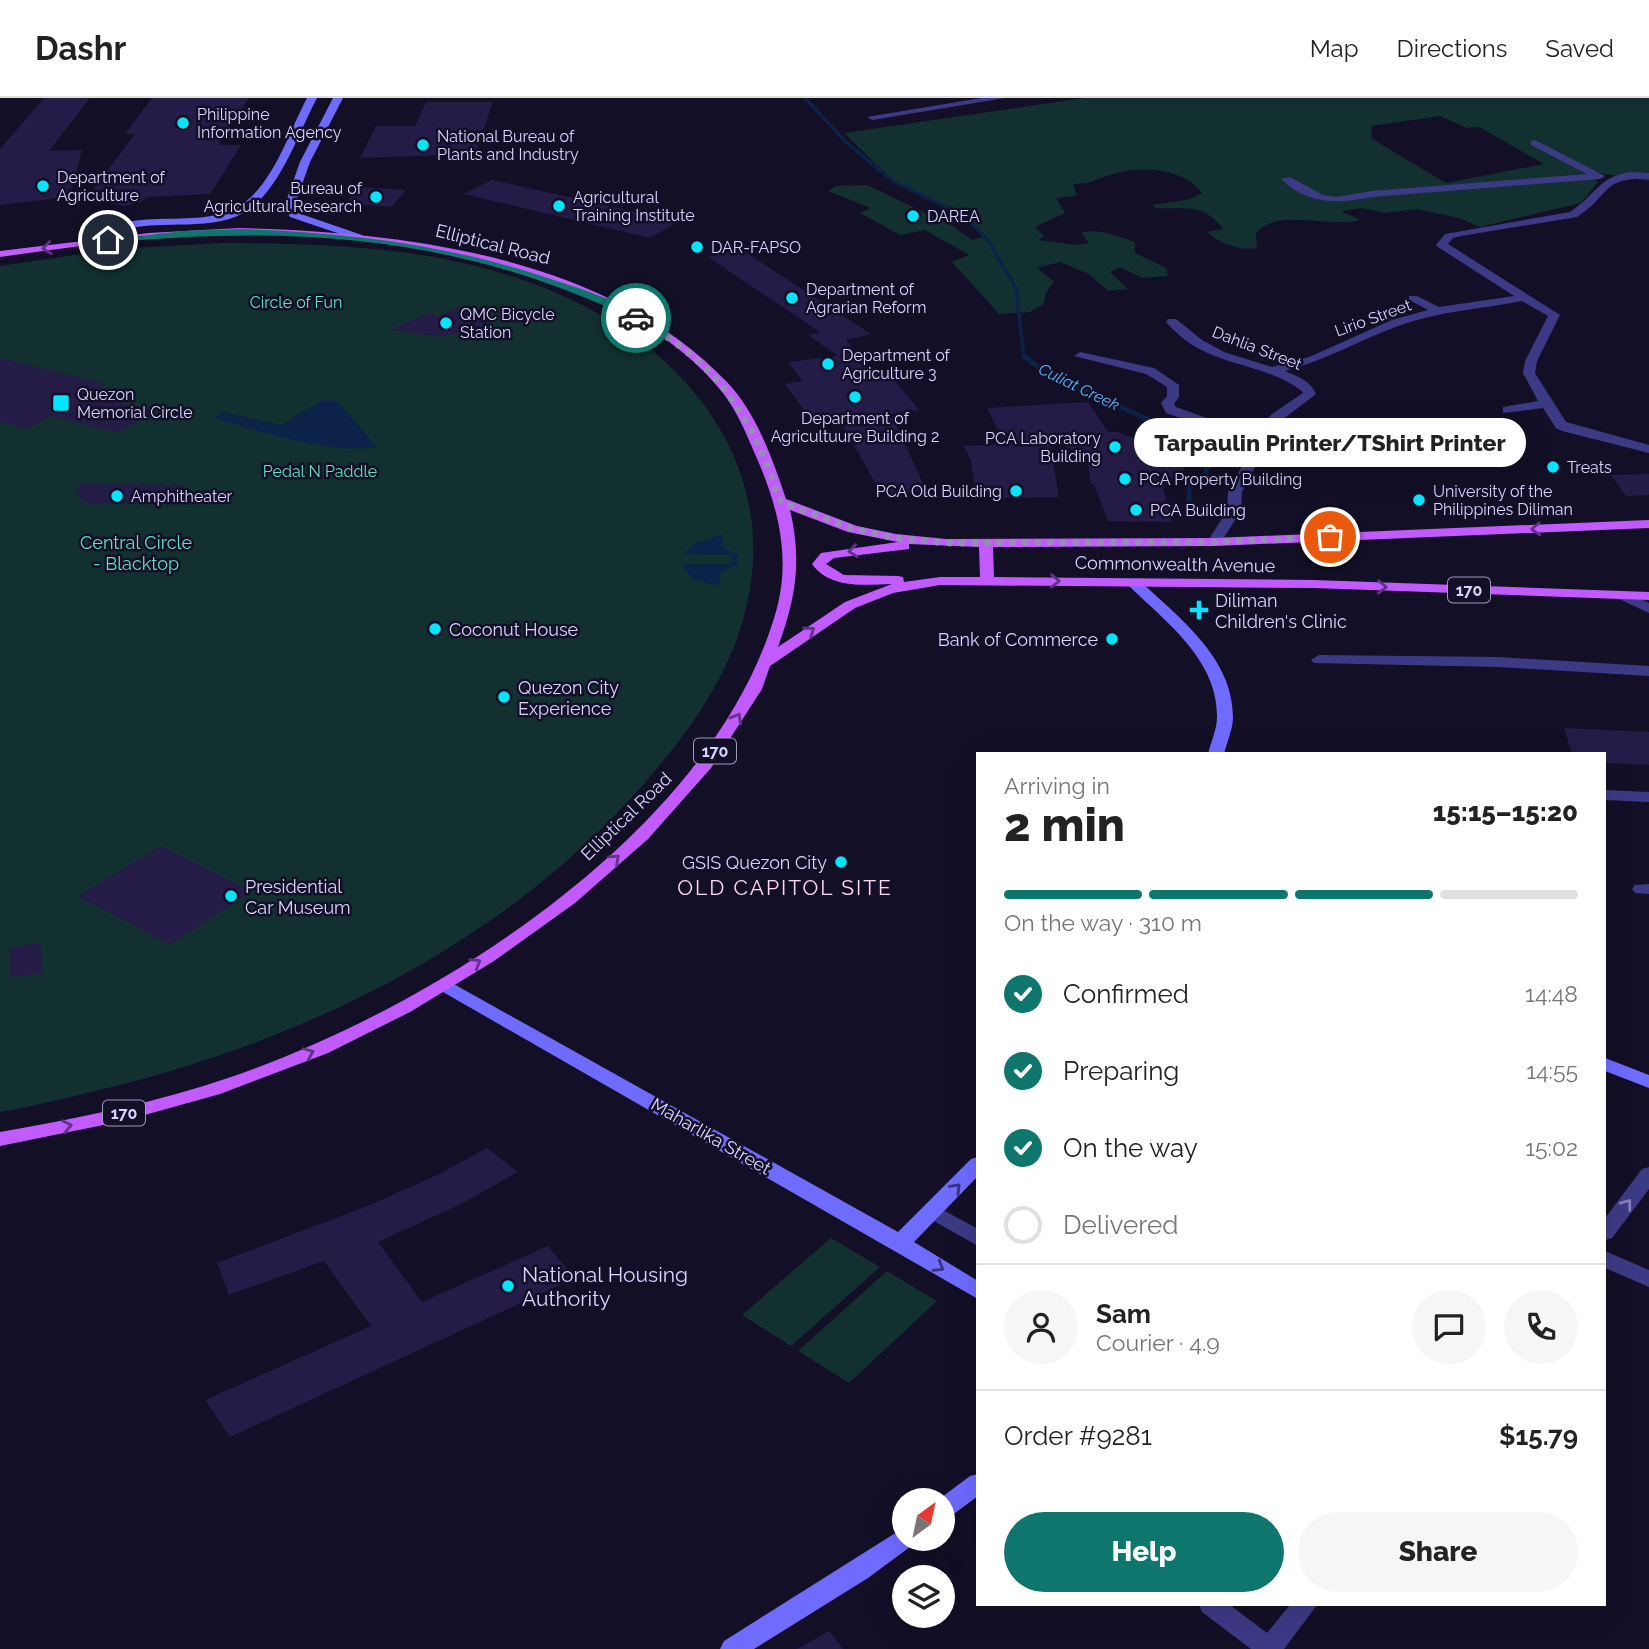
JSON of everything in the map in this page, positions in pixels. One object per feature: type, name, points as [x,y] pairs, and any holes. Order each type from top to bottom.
[{"type":"main road","points":[[94,242],[101,234],[125,226],[208,219],[246,207],[262,191],[312,98]]},
{"type":"main road","points":[[338,98],[318,135],[290,201],[290,212],[305,220],[358,237]]},
{"type":"main road","points":[[292,134],[318,135]]},
{"type":"main road","name":"Elliptical Road","points":[[0,254],[94,242],[213,232],[282,232],[358,237],[450,252],[533,274],[596,297],[659,331],[709,370],[737,404],[767,464],[781,502],[791,546],[789,586],[780,624],[739,717],[675,801],[649,828],[543,918],[443,984],[335,1042],[246,1079],[103,1118],[0,1139]]},
{"type":"main road","name":"Commonwealth Avenue","points":[[781,502],[853,529],[896,538],[946,543],[1214,542],[1649,524]]},
{"type":"main road","points":[[940,580],[840,578],[821,570],[819,564],[826,556],[848,551],[946,543]]},
{"type":"main road","points":[[986,543],[987,580]]},
{"type":"main road","name":"Commonwealth Avenue","points":[[765,663],[837,612],[878,592],[940,580],[1314,584],[1624,596]]},
{"type":"main road","points":[[1134,583],[1198,646],[1212,665],[1220,683],[1225,720],[1217,752]]},
{"type":"main road","points":[[1624,596],[1649,598]]},
{"type":"main road","name":"Maharlika Street","points":[[443,984],[900,1243],[976,1290]]},
{"type":"main road","points":[[1606,1064],[1649,1082]]},
{"type":"main road","points":[[900,1243],[976,1166]]},
{"type":"main road","points":[[956,1499],[976,1484]]},
{"type":"main road","points":[[733,1649],[859,1571],[892,1547]]},
{"type":"street","points":[[872,117],[1000,98]]},
{"type":"street","points":[[1535,144],[1602,179]]},
{"type":"street","points":[[1286,179],[1314,197],[1331,201],[1372,194],[1602,179],[1623,175],[1649,176]]},
{"type":"street","points":[[1602,179],[1600,193],[1573,215],[1461,233],[1443,240],[1442,245],[1446,250],[1554,315],[1531,361],[1529,373],[1561,425],[1649,449]]},
{"type":"street","name":"Lirio Street","points":[[1275,370],[1312,360],[1396,323],[1459,306],[1473,307],[1526,297]]},
{"type":"street","points":[[1413,298],[1440,312]]},
{"type":"street","name":"Dahlia Street","points":[[1172,321],[1197,342],[1228,358],[1275,370],[1303,385],[1310,394],[1278,417],[1252,443]]},
{"type":"street","points":[[1080,356],[1150,372],[1173,385],[1173,397],[1167,402],[1171,410],[1216,426],[1252,443],[1258,452],[1239,484],[1234,511],[1214,542]]},
{"type":"street","points":[[1508,410],[1546,404]]},
{"type":"street","points":[[1624,596],[1649,608]]},
{"type":"street","points":[[1319,660],[1498,662],[1649,671]]},
{"type":"street","points":[[1606,795],[1649,797]]},
{"type":"street","points":[[1606,1232],[1649,1174]]},
{"type":"street","points":[[932,1211],[976,1238]]},
{"type":"street","points":[[1606,1259],[1649,1279]]},
{"type":"street","points":[[1213,1606],[1269,1649],[1304,1606]]},
{"type":"green space","points":[[1085,98],[1649,98],[1649,181],[1581,170],[1598,182],[1581,203],[1480,227],[1459,218],[1417,209],[1384,213],[1363,208],[1341,211],[1360,220],[1348,222],[1277,221],[1256,233],[1257,248],[1250,249],[1230,246],[1212,236],[1207,232],[1223,229],[1216,220],[1201,211],[1155,208],[1152,205],[1191,199],[1202,193],[1184,178],[1159,170],[1121,172],[1073,184],[1077,196],[1056,198],[1065,213],[1035,227],[1044,236],[1038,240],[1077,245],[1089,243],[1081,233],[1095,231],[1115,235],[1135,242],[1135,253],[1166,268],[1168,276],[1142,278],[1120,267],[1110,272],[1128,289],[1108,291],[1089,274],[1060,262],[1037,268],[1054,282],[1046,292],[1044,304],[1030,312],[999,314],[952,262],[969,255],[925,230],[900,235],[860,213],[871,208],[828,191],[836,186],[867,185],[951,225],[972,240],[983,237],[966,217],[893,181],[844,133]],"holes":[[[1440,116],[1467,128],[1479,127],[1544,164],[1446,183],[1372,139],[1371,126]]]},
{"type":"green space","name":"Quezon Memorial Circle","points":[[221,243],[369,248],[442,259],[514,277],[587,307],[649,348],[698,397],[732,453],[751,515],[751,581],[732,651],[692,723],[635,794],[571,857],[501,913],[426,962],[346,1004],[263,1040],[178,1069],[0,1112],[0,266],[116,249]]},
{"type":"green space","points":[[831,1238],[880,1267],[791,1346],[742,1315]]},
{"type":"green space","points":[[887,1271],[937,1301],[849,1383],[798,1351]]},
{"type":"water","name":"Pedal N Paddle","points":[[321,401],[337,401],[377,447],[359,449],[318,445],[214,418],[223,412],[281,425]]},
{"type":"water","points":[[723,534],[722,547],[738,555],[737,565],[721,572],[718,586],[693,579],[681,564],[728,564],[734,561],[729,555],[684,554],[693,544]]},
{"type":"building","points":[[44,98],[90,98],[49,151],[82,150],[72,188],[68,188],[68,197],[0,205],[0,149]]},
{"type":"building","points":[[152,98],[249,98],[218,145],[241,145],[210,194],[147,197],[141,202],[124,206],[106,202],[94,188],[135,134],[125,134]]},
{"type":"building","points":[[426,102],[493,102],[475,154],[360,158],[376,126],[415,126]]},
{"type":"building","name":"Agricultural Training Institute","points":[[492,180],[678,222],[650,238],[463,194]]},
{"type":"building","name":"Bureau of Agricultural Research","points":[[361,187],[406,190],[391,207],[345,203]]},
{"type":"building","points":[[742,250],[871,334],[846,340],[872,372],[887,371],[919,410],[891,414],[926,490],[887,495],[874,481],[840,420],[814,424],[785,384],[803,381],[788,362],[838,356],[808,335],[820,332],[708,257]]},
{"type":"building","name":"QMC Bicycle Station","points":[[458,307],[496,319],[472,330],[450,335],[391,330],[429,313],[439,316]]},
{"type":"building","name":"Quezon Memorial Circle","points":[[0,358],[107,384],[88,395],[155,411],[119,433],[51,416],[28,429],[0,422]]},
{"type":"building","points":[[1088,402],[1108,432],[1118,432],[1146,443],[1178,443],[1186,478],[1161,478],[1171,522],[1108,521],[1094,484],[1091,485],[1087,457],[1049,439],[1059,497],[976,498],[971,461],[964,446],[1004,444],[987,408]]},
{"type":"building","points":[[1649,474],[1649,495],[1626,496],[1611,475]]},
{"type":"building","name":"Amphitheater","points":[[80,484],[182,485],[183,493],[128,504],[92,504],[80,499],[76,493]]},
{"type":"building","points":[[1564,728],[1649,732],[1649,765],[1606,763],[1606,752],[1571,752]]},
{"type":"building","name":"Presidential Car Museum","points":[[161,846],[252,891],[170,945],[78,896]]},
{"type":"building","points":[[41,943],[42,973],[10,978],[10,948]]},
{"type":"building","name":"National Housing Authority","points":[[487,1148],[518,1172],[461,1204],[378,1242],[422,1302],[548,1246],[575,1278],[230,1437],[205,1400],[371,1326],[324,1261],[229,1295],[217,1263],[370,1205],[437,1175]]},
{"type":"building","points":[[829,1631],[843,1649],[797,1649]]},
{"type":"waterway","name":"Culiat Creek","points":[[805,98],[847,143],[893,181],[966,217],[989,242],[1016,288],[1024,358]]},
{"type":"waterway","name":"Culiat Creek","points":[[1024,356],[1045,372],[1201,444],[1210,458],[1205,475],[1189,488],[1189,512]]},
{"type":"way so far","points":[[636,318],[671,338],[692,354],[724,387],[748,422],[781,502],[845,527],[896,538],[946,543],[1214,542],[1330,537]]},
{"type":"place","name":"Philippine Information Agency","points":[[183,123]]},
{"type":"place","name":"National Bureau of Plants and Industry","points":[[423,145]]},
{"type":"place","name":"Department of Agriculture","points":[[43,186]]},
{"type":"place","name":"Bureau of Agricultural Research","points":[[376,197]]},
{"type":"place","name":"Agricultural Training Institute","points":[[559,206]]},
{"type":"place","name":"DAREA","points":[[913,216]]},
{"type":"place","name":"DAR-FAPSO","points":[[697,247]]},
{"type":"place","name":"Department of Agrarian Reform","points":[[792,298]]},
{"type":"place","name":"QMC Bicycle Station","points":[[446,323]]},
{"type":"place","name":"Department of Agriculture 3","points":[[828,364]]},
{"type":"place","name":"Department of Agricultuure Building 2","points":[[855,397]]},
{"type":"place","name":"Quezon Memorial Circle","points":[[61,403]]},
{"type":"place","name":"PCA Laboratory Building","points":[[1115,447]]},
{"type":"place","name":"Treats","points":[[1553,467]]},
{"type":"place","name":"PCA Property Building","points":[[1125,479]]},
{"type":"place","name":"PCA Old Building","points":[[1016,491]]},
{"type":"place","name":"Amphitheater","points":[[117,496]]},
{"type":"place","name":"University of the Philippines Diliman","points":[[1419,500]]},
{"type":"place","name":"PCA Building","points":[[1136,510]]},
{"type":"place","name":"Tarpaulin Printer/TShirt Printer","points":[[1330,537]]},
{"type":"place","name":"Diliman Children's Clinic","points":[[1199,610]]},
{"type":"place","name":"Coconut House","points":[[435,629]]},
{"type":"place","name":"Bank of Commerce","points":[[1112,639]]},
{"type":"place","name":"Quezon City Experience","points":[[504,697]]},
{"type":"place","name":"GSIS Quezon City","points":[[841,862]]},
{"type":"place","name":"Presidential Car Museum","points":[[231,896]]},
{"type":"place","name":"National Housing Authority","points":[[508,1286]]},
{"type":"district","name":"OLD CAPITOL SITE","points":[[785,887]]},
{"type":"route","points":[[108,240],[243,231],[330,234],[382,240],[450,252],[514,268],[584,292],[636,318]]},
{"type":"park label","name":"Circle of Fun","points":[[296,302]]},
{"type":"park label","name":"Central Circle - Blacktop","points":[[136,552]]}]
